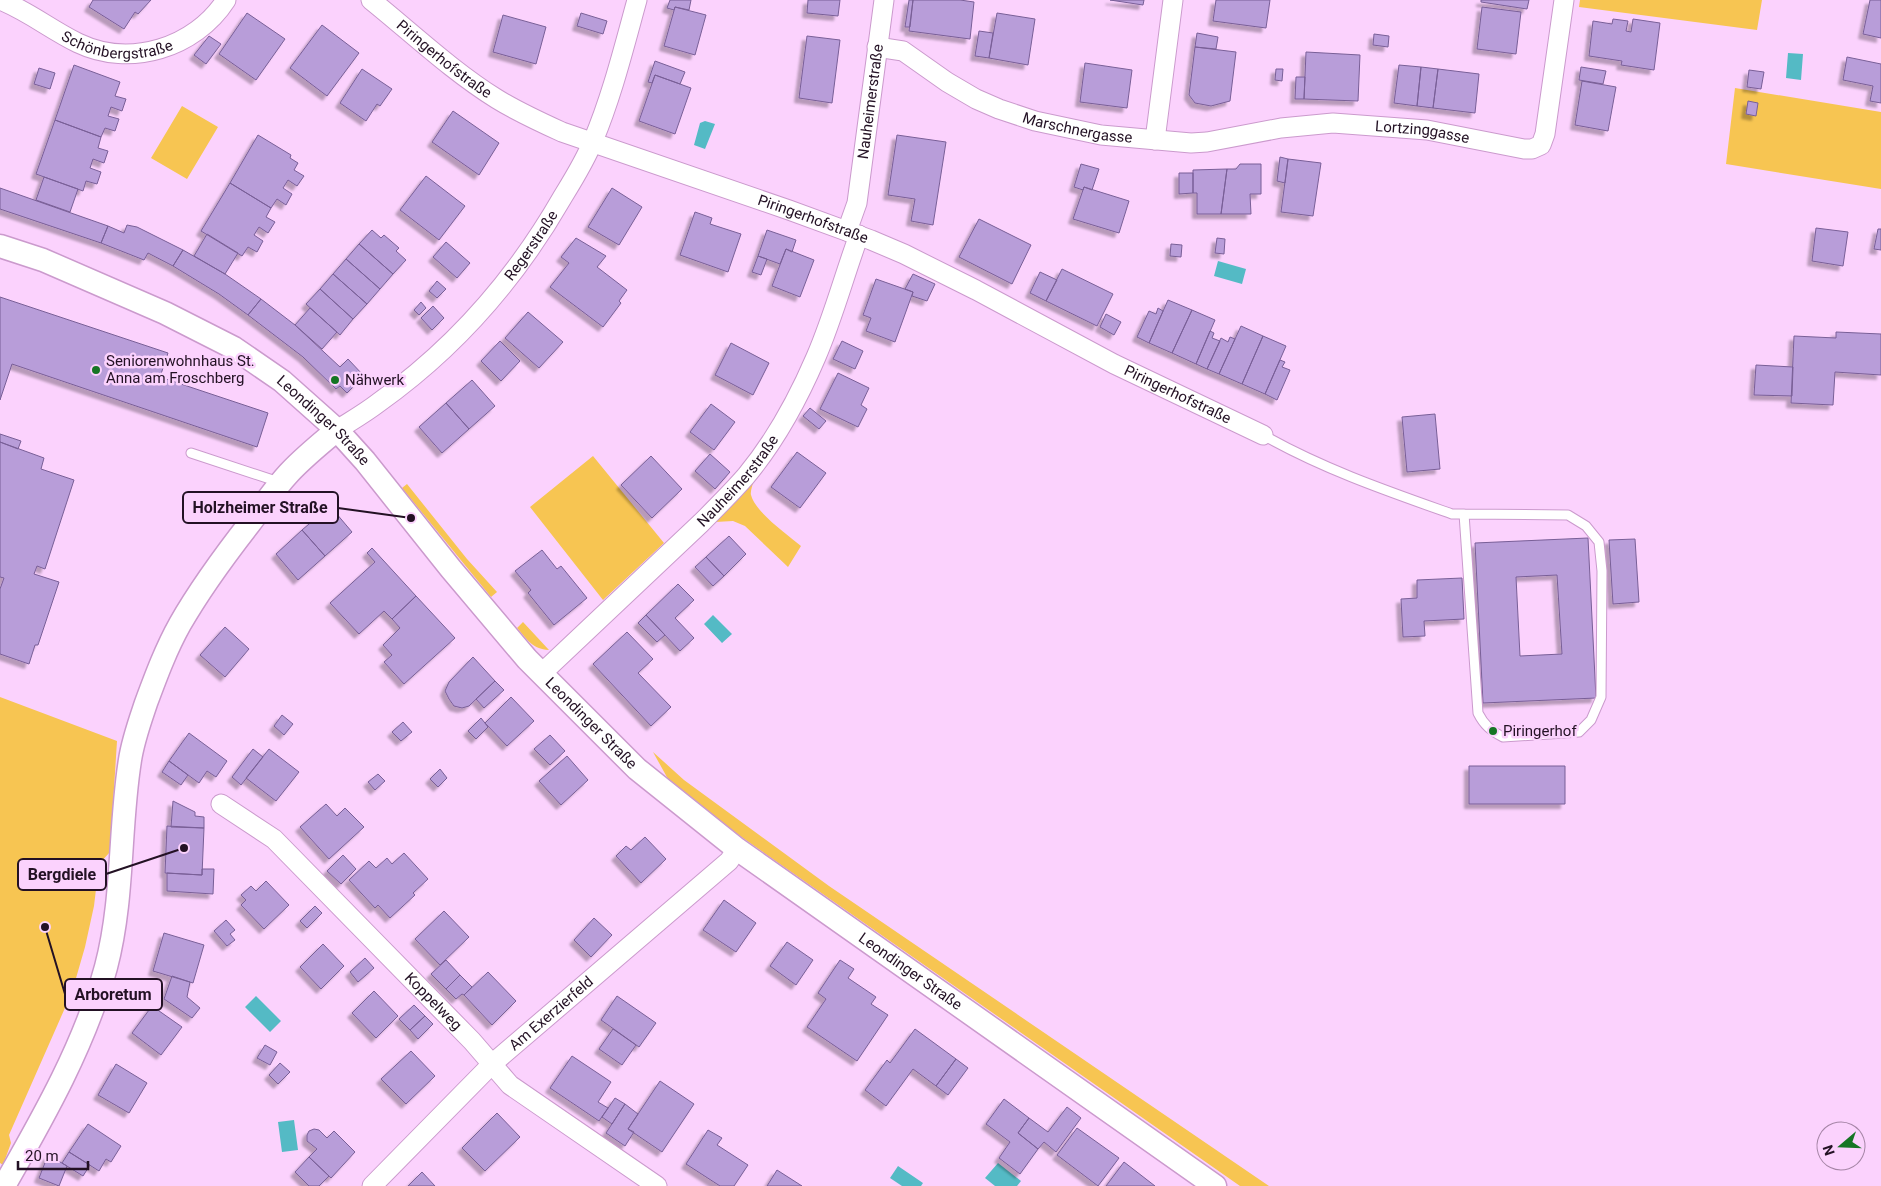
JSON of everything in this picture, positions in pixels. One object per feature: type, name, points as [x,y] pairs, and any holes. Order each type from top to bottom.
[{"type":"street","name":"Schönbergstraße","points":[[0,0],[31,15],[78,43],[106,53],[132,54],[158,50],[182,41],[210,21],[226,0]]},
{"type":"street","name":"Piringerhofstraße","points":[[371,0],[470,80],[496,99],[526,116],[562,132],[853,233],[904,254],[1114,364],[1263,435]]},
{"type":"street","name":"Regerstraße","points":[[337,430],[379,402],[437,355],[498,291],[525,257],[553,214],[593,142],[605,112],[637,0]]},
{"type":"street","name":"Nauheimerstraße","points":[[541,674],[708,516],[746,475],[763,453],[794,401],[815,358],[832,316],[853,233],[884,0]]},
{"type":"street","name":"Marschnergasse","points":[[877,47],[903,51],[948,82],[976,98],[1026,118],[1101,135],[1155,140],[1174,0]]},
{"type":"street","name":"Lortzinggasse","points":[[1155,140],[1191,143],[1207,142],[1281,128],[1333,123],[1427,130],[1524,149],[1541,145],[1545,134],[1564,0]]},
{"type":"street","name":"Leondinger Straße","points":[[0,246],[43,260],[165,313],[234,348],[282,381],[337,430],[373,470],[487,613],[541,674],[637,769],[737,848],[1215,1186]]},
{"type":"street","points":[[4,1186],[67,1069],[92,1014],[107,965],[116,915],[124,801],[130,756],[140,720],[158,669],[180,625],[235,543],[281,483],[311,452],[337,430]]},
{"type":"street","name":"Koppelweg","points":[[220,804],[274,839],[472,1042],[510,1085],[657,1186]]},
{"type":"street","name":"Am Exerzierfeld","points":[[372,1186],[492,1064],[729,861],[737,848]]},
{"type":"lane","points":[[1263,435],[1290,450],[1354,479],[1452,514],[1464,514],[1568,515],[1586,526],[1599,542],[1602,571],[1601,696],[1591,720],[1579,732],[1503,737],[1493,732],[1483,723],[1478,713],[1464,514]]},
{"type":"lane","points":[[191,453],[281,483]]},
{"type":"shaded area","points":[[1580,0],[1762,0],[1757,30],[1579,7]]},
{"type":"shaded area","points":[[1788,53],[1803,54],[1801,80],[1786,78]]},
{"type":"shaded area","points":[[1735,88],[1881,112],[1881,189],[1726,164]]},
{"type":"shaded area","points":[[182,106],[218,127],[187,179],[151,158]]},
{"type":"shaded area","points":[[705,121],[715,124],[705,149],[694,145],[700,123]]},
{"type":"shaded area","points":[[1218,261],[1246,269],[1242,284],[1214,276]]},
{"type":"shaded area","points":[[593,456],[664,543],[603,600],[530,507]]},
{"type":"shaded area","points":[[754,480],[751,495],[754,502],[765,516],[801,546],[788,567],[745,526],[733,521],[715,522]]},
{"type":"shaded area","points":[[407,484],[467,559],[497,592],[491,597],[402,488]]},
{"type":"shaded area","points":[[713,615],[732,634],[722,643],[704,624]]},
{"type":"shaded area","points":[[523,622],[549,650],[538,648],[527,640],[517,628]]},
{"type":"shaded area","points":[[0,697],[117,741],[110,852],[99,864],[94,906],[85,947],[72,992],[9,1135],[11,1143],[3,1165],[0,1163]]},
{"type":"shaded area","points":[[653,752],[684,780],[829,886],[1269,1186],[1240,1186],[720,822],[668,779]]},
{"type":"shaded area","points":[[256,996],[281,1021],[270,1032],[245,1007]]},
{"type":"shaded area","points":[[294,1120],[298,1150],[282,1152],[278,1122]]},
{"type":"shaded area","points":[[998,1163],[1021,1181],[1017,1186],[995,1186],[985,1178]]},
{"type":"shaded area","points":[[898,1166],[923,1183],[921,1186],[902,1186],[890,1178]]},
{"type":"building","points":[[93,0],[151,0],[138,14],[135,12],[124,29],[89,7]]},
{"type":"building","points":[[670,0],[691,0],[689,10],[675,7],[674,10],[667,8]]},
{"type":"building","points":[[808,0],[840,0],[838,16],[807,13]]},
{"type":"building","points":[[909,0],[913,0],[910,27],[905,27]]},
{"type":"building","points":[[913,0],[960,0],[974,2],[970,39],[909,31]]},
{"type":"building","points":[[1110,0],[1144,0],[1143,5]]},
{"type":"building","points":[[1216,0],[1270,0],[1266,28],[1213,21]]},
{"type":"building","points":[[1481,0],[1529,0],[1527,9],[1481,2]]},
{"type":"building","points":[[1870,0],[1881,0],[1881,38],[1863,34]]},
{"type":"building","points":[[675,7],[706,15],[695,55],[664,46]]},
{"type":"building","points":[[1482,7],[1521,12],[1516,54],[1477,49]]},
{"type":"building","points":[[247,13],[285,39],[256,80],[219,54]]},
{"type":"building","points":[[581,13],[607,21],[603,34],[577,26]]},
{"type":"building","points":[[997,13],[1035,19],[1028,65],[989,58]]},
{"type":"building","points":[[503,15],[546,27],[536,64],[493,52]]},
{"type":"building","points":[[1613,19],[1628,21],[1626,31],[1631,32],[1633,19],[1660,23],[1654,70],[1621,65],[1622,61],[1589,56],[1593,21],[1612,24]]},
{"type":"building","points":[[322,25],[359,53],[327,96],[290,68]]},
{"type":"building","points":[[979,31],[993,33],[989,58],[975,56]]},
{"type":"building","points":[[1197,33],[1218,37],[1216,49],[1195,47]]},
{"type":"building","points":[[1374,34],[1389,36],[1388,47],[1373,45]]},
{"type":"building","points":[[209,36],[221,44],[206,64],[194,55]]},
{"type":"building","points":[[807,36],[840,40],[832,103],[799,98]]},
{"type":"building","points":[[1195,47],[1236,52],[1230,101],[1211,106],[1195,103],[1189,95]]},
{"type":"building","points":[[1306,52],[1360,55],[1358,101],[1304,99]]},
{"type":"building","points":[[1847,57],[1881,64],[1881,103],[1870,101],[1873,86],[1843,80]]},
{"type":"building","points":[[655,61],[685,72],[680,84],[655,75],[652,83],[648,82]]},
{"type":"building","points":[[1085,63],[1132,70],[1127,108],[1080,102]]},
{"type":"building","points":[[74,65],[120,82],[115,96],[126,99],[122,111],[111,107],[108,116],[119,119],[115,131],[105,128],[101,137],[55,120]]},
{"type":"building","points":[[1399,65],[1421,67],[1417,106],[1394,103]]},
{"type":"building","points":[[1421,67],[1438,69],[1433,108],[1417,106]]},
{"type":"building","points":[[1581,67],[1606,71],[1603,84],[1579,80]]},
{"type":"building","points":[[39,68],[55,73],[50,89],[34,84]]},
{"type":"building","points":[[362,69],[392,89],[380,106],[377,104],[366,121],[340,103]]},
{"type":"building","points":[[1276,69],[1283,69],[1282,81],[1275,80]]},
{"type":"building","points":[[1438,69],[1479,74],[1475,113],[1433,108]]},
{"type":"building","points":[[1749,70],[1764,72],[1761,89],[1747,87]]},
{"type":"building","points":[[655,75],[691,88],[675,134],[639,121]]},
{"type":"building","points":[[1296,77],[1305,77],[1304,99],[1295,99]]},
{"type":"building","points":[[1582,81],[1616,87],[1608,131],[1575,125]]},
{"type":"building","points":[[1748,101],[1758,103],[1756,116],[1746,114]]},
{"type":"building","points":[[453,111],[499,143],[479,175],[432,142]]},
{"type":"building","points":[[55,120],[101,137],[98,148],[108,151],[104,163],[93,159],[90,168],[101,172],[97,184],[86,181],[83,191],[36,174]]},
{"type":"building","points":[[258,135],[291,155],[290,158],[298,163],[294,170],[304,176],[297,186],[288,180],[283,188],[292,194],[286,205],[277,199],[271,208],[230,183]]},
{"type":"building","points":[[897,135],[946,142],[933,225],[911,221],[915,199],[888,195]]},
{"type":"building","points":[[1280,157],[1288,159],[1285,183],[1277,181]]},
{"type":"building","points":[[1288,159],[1321,163],[1313,216],[1281,212]]},
{"type":"building","points":[[1081,164],[1099,169],[1092,190],[1084,187],[1083,190],[1074,187]]},
{"type":"building","points":[[1240,164],[1261,164],[1261,194],[1250,194],[1251,214],[1221,214],[1227,169],[1236,169]]},
{"type":"building","points":[[1227,169],[1221,214],[1197,214],[1197,193],[1193,193],[1193,170]]},
{"type":"building","points":[[1179,173],[1193,173],[1193,193],[1179,194]]},
{"type":"building","points":[[426,176],[465,206],[439,240],[400,210]]},
{"type":"building","points":[[44,177],[78,189],[70,212],[36,200]]},
{"type":"building","points":[[230,183],[271,208],[266,217],[275,222],[268,233],[259,227],[254,235],[263,241],[257,252],[248,247],[242,256],[201,231]]},
{"type":"building","points":[[1084,187],[1129,201],[1119,233],[1073,219]]},
{"type":"building","points":[[0,188],[108,226],[101,243],[0,209]]},
{"type":"building","points":[[612,188],[642,207],[619,245],[588,227]]},
{"type":"building","points":[[695,212],[712,218],[710,224],[741,234],[728,272],[680,255]]},
{"type":"building","points":[[979,219],[1031,245],[1012,284],[959,257]]},
{"type":"building","points":[[127,225],[137,227],[183,250],[173,266],[148,253],[144,260],[101,243],[108,226],[124,233]]},
{"type":"building","points":[[1816,228],[1848,232],[1843,266],[1812,261]]},
{"type":"building","points":[[1878,229],[1881,229],[1881,250],[1874,249]]},
{"type":"building","points":[[372,230],[381,238],[384,235],[399,248],[396,251],[406,260],[393,274],[359,244]]},
{"type":"building","points":[[767,230],[796,240],[792,252],[786,249],[780,264],[758,256]]},
{"type":"building","points":[[207,234],[238,253],[225,274],[194,256]]},
{"type":"building","points":[[576,238],[606,256],[597,267],[627,290],[619,301],[621,303],[603,327],[550,287],[569,263],[561,257]]},
{"type":"building","points":[[1217,238],[1225,239],[1224,254],[1215,253]]},
{"type":"building","points":[[446,242],[470,263],[457,278],[433,257]]},
{"type":"building","points":[[359,244],[393,274],[380,289],[346,259]]},
{"type":"building","points":[[1171,244],[1182,245],[1181,257],[1170,256]]},
{"type":"building","points":[[786,249],[814,260],[800,297],[772,286]]},
{"type":"building","points":[[183,250],[225,274],[261,299],[248,315],[219,294],[173,266]]},
{"type":"building","points":[[758,256],[767,259],[761,275],[752,272]]},
{"type":"building","points":[[346,259],[380,289],[367,304],[333,274]]},
{"type":"building","points":[[1062,269],[1113,294],[1097,326],[1046,301]]},
{"type":"building","points":[[1040,272],[1057,280],[1046,301],[1030,293]]},
{"type":"building","points":[[333,274],[367,304],[353,319],[320,289]]},
{"type":"building","points":[[913,274],[935,284],[927,301],[912,296],[913,292],[905,289]]},
{"type":"building","points":[[876,279],[913,292],[895,342],[866,331],[871,318],[863,315]]},
{"type":"building","points":[[437,281],[446,289],[437,298],[429,291]]},
{"type":"building","points":[[320,289],[353,319],[340,335],[306,304]]},
{"type":"building","name":"Seniorenwohnhaus St. Anna am Froschberg","points":[[0,297],[168,353],[160,377],[268,413],[257,447],[12,364],[0,400]]},
{"type":"building","points":[[261,299],[295,325],[340,367],[348,359],[364,376],[347,393],[340,386],[336,389],[303,357],[248,315]]},
{"type":"building","points":[[1168,300],[1192,310],[1172,353],[1149,343]]},
{"type":"building","points":[[421,302],[426,308],[419,315],[414,310]]},
{"type":"building","points":[[433,306],[444,318],[432,330],[421,318]]},
{"type":"building","points":[[310,308],[337,332],[322,349],[295,325]]},
{"type":"building","points":[[1158,308],[1163,311],[1149,343],[1137,337],[1149,311],[1156,314]]},
{"type":"building","points":[[1192,310],[1215,320],[1196,364],[1172,353]]},
{"type":"building","points":[[528,312],[563,342],[539,368],[505,338]]},
{"type":"building","points":[[1106,314],[1121,322],[1114,335],[1100,327]]},
{"type":"building","points":[[1241,326],[1263,336],[1242,384],[1219,374]]},
{"type":"building","points":[[1210,331],[1214,333],[1212,338],[1220,341],[1207,369],[1196,364]]},
{"type":"building","points":[[1836,332],[1881,334],[1881,375],[1835,372],[1833,405],[1791,403],[1794,336],[1836,338]]},
{"type":"building","points":[[1263,336],[1286,346],[1265,394],[1242,384]]},
{"type":"building","points":[[1230,337],[1235,339],[1219,374],[1207,369],[1221,338],[1228,342]]},
{"type":"building","points":[[500,341],[520,361],[501,381],[481,361]]},
{"type":"building","points":[[842,341],[863,351],[855,369],[833,359]]},
{"type":"building","points":[[731,343],[769,363],[753,395],[715,375]]},
{"type":"building","points":[[1280,360],[1285,362],[1282,367],[1290,370],[1277,400],[1265,394]]},
{"type":"building","points":[[1756,365],[1793,367],[1792,396],[1754,395]]},
{"type":"building","points":[[838,373],[869,388],[861,405],[867,409],[858,427],[820,409]]},
{"type":"building","points":[[472,380],[495,406],[469,429],[446,403]]},
{"type":"building","points":[[446,403],[469,429],[442,453],[419,427]]},
{"type":"building","points":[[711,404],[735,422],[714,450],[690,432]]},
{"type":"building","points":[[810,408],[826,421],[819,429],[803,416]]},
{"type":"building","points":[[1435,414],[1440,469],[1407,472],[1402,417]]},
{"type":"building","points":[[0,434],[21,441],[18,449],[0,442]]},
{"type":"building","points":[[0,442],[44,458],[41,469],[74,480],[45,569],[37,566],[34,574],[59,582],[38,645],[35,645],[29,664],[0,654],[0,589],[4,578],[0,577]]},
{"type":"building","points":[[797,452],[826,473],[800,508],[771,487]]},
{"type":"building","points":[[710,454],[730,472],[715,489],[695,471]]},
{"type":"building","points":[[651,456],[682,489],[652,518],[621,485]]},
{"type":"building","points":[[330,506],[352,532],[325,556],[302,530]]},
{"type":"building","points":[[302,530],[325,556],[298,580],[276,554]]},
{"type":"building","points":[[729,536],[746,554],[724,576],[706,557]]},
{"type":"building","points":[[1588,538],[1596,698],[1483,703],[1475,543]],"holes":[[[1557,575],[1562,654],[1520,656],[1516,577]]]},
{"type":"building","points":[[1635,539],[1639,602],[1613,604],[1609,540]]},
{"type":"building","points":[[372,548],[416,596],[392,619],[384,611],[359,634],[330,603],[375,562],[367,553]]},
{"type":"building","points":[[542,550],[557,569],[561,566],[587,598],[554,625],[528,593],[531,590],[515,571]]},
{"type":"building","points":[[706,557],[724,576],[713,586],[695,567]]},
{"type":"building","points":[[1462,578],[1464,619],[1424,621],[1425,636],[1403,637],[1401,599],[1417,598],[1417,580]]},
{"type":"building","points":[[678,584],[694,600],[675,618],[694,638],[680,651],[646,615]]},
{"type":"building","points":[[416,596],[455,638],[404,684],[384,662],[392,655],[383,645],[400,628],[392,619]]},
{"type":"building","points":[[646,615],[665,635],[657,642],[638,623]]},
{"type":"building","points":[[225,627],[249,649],[225,677],[200,655]]},
{"type":"building","points":[[627,632],[653,659],[638,673],[671,707],[651,726],[593,664]]},
{"type":"building","points":[[473,657],[495,681],[469,706],[462,708],[454,706],[445,691],[449,682]]},
{"type":"building","points":[[495,681],[504,690],[484,708],[476,699]]},
{"type":"building","points":[[511,697],[534,721],[507,746],[485,723]]},
{"type":"building","points":[[282,715],[293,724],[284,735],[274,726]]},
{"type":"building","points":[[481,718],[488,727],[476,739],[468,731]]},
{"type":"building","points":[[403,722],[412,732],[401,741],[392,732]]},
{"type":"building","points":[[189,733],[227,761],[216,777],[207,771],[199,783],[169,761]]},
{"type":"building","points":[[550,735],[565,751],[550,765],[534,749]]},
{"type":"building","points":[[253,749],[263,757],[241,785],[232,777]]},
{"type":"building","points":[[269,749],[299,772],[276,801],[246,778]]},
{"type":"building","points":[[567,756],[588,780],[561,805],[539,781]]},
{"type":"building","points":[[169,761],[188,775],[181,785],[162,772]]},
{"type":"building","points":[[1469,766],[1565,766],[1565,804],[1469,804]]},
{"type":"building","points":[[440,769],[447,778],[438,787],[430,779]]},
{"type":"building","points":[[378,774],[385,781],[375,790],[368,782]]},
{"type":"building","points":[[173,801],[195,812],[195,816],[204,817],[204,828],[171,827]]},
{"type":"building","points":[[326,804],[337,816],[345,808],[364,827],[329,859],[300,827]]},
{"type":"building","points":[[167,826],[204,828],[202,875],[165,873]]},
{"type":"building","points":[[645,837],[666,859],[641,883],[616,856],[626,846],[631,850]]},
{"type":"building","points":[[404,853],[428,879],[413,893],[415,895],[390,918],[378,905],[375,908],[349,880],[369,861],[376,868],[387,858],[392,864]]},
{"type":"building","points":[[343,855],[356,869],[341,884],[327,871]]},
{"type":"building","points":[[202,869],[214,869],[213,894],[167,891],[167,873],[202,875]]},
{"type":"building","points":[[266,881],[289,905],[264,929],[241,905],[246,900],[241,895],[251,886],[256,891]]},
{"type":"building","points":[[724,900],[756,923],[736,952],[703,930]]},
{"type":"building","points":[[315,906],[322,913],[307,928],[300,921]]},
{"type":"building","points":[[444,911],[469,937],[440,965],[415,939]]},
{"type":"building","points":[[594,918],[612,935],[591,957],[574,940]]},
{"type":"building","points":[[226,920],[235,930],[230,934],[235,940],[227,946],[214,931]]},
{"type":"building","points":[[164,933],[204,945],[193,983],[153,971]]},
{"type":"building","points":[[787,942],[813,960],[796,985],[770,966]]},
{"type":"building","points":[[323,944],[344,966],[321,989],[300,967]]},
{"type":"building","points":[[365,958],[374,968],[358,982],[350,972]]},
{"type":"building","points":[[446,960],[460,975],[446,989],[431,974]]},
{"type":"building","points":[[840,960],[854,969],[848,978],[876,997],[871,1004],[888,1015],[857,1061],[807,1027],[826,999],[818,993]]},
{"type":"building","points":[[488,972],[516,1001],[492,1025],[464,995]]},
{"type":"building","points":[[460,975],[472,987],[464,995],[462,994],[456,999],[446,989]]},
{"type":"building","points":[[172,976],[190,982],[187,997],[200,1008],[192,1018],[164,999]]},
{"type":"building","points":[[374,991],[398,1016],[376,1038],[352,1013]]},
{"type":"building","points":[[617,996],[656,1023],[639,1047],[601,1020]]},
{"type":"building","points":[[414,1005],[425,1016],[410,1030],[399,1019]]},
{"type":"building","points":[[152,1006],[182,1027],[161,1055],[132,1033]]},
{"type":"building","points":[[425,1016],[433,1024],[418,1039],[410,1030]]},
{"type":"building","points":[[613,1029],[636,1045],[622,1065],[599,1049]]},
{"type":"building","points":[[915,1029],[956,1059],[936,1086],[913,1069],[886,1106],[865,1090],[887,1060],[890,1063]]},
{"type":"building","points":[[265,1045],[277,1052],[270,1065],[257,1058]]},
{"type":"building","points":[[411,1051],[435,1076],[406,1104],[381,1079]]},
{"type":"building","points":[[572,1056],[611,1082],[598,1102],[608,1108],[599,1121],[550,1088]]},
{"type":"building","points":[[956,1059],[968,1068],[948,1095],[936,1086]]},
{"type":"building","points":[[280,1063],[290,1072],[278,1084],[269,1075]]},
{"type":"building","points":[[116,1064],[147,1083],[129,1113],[98,1095]]},
{"type":"building","points":[[660,1081],[694,1104],[662,1152],[628,1129]]},
{"type":"building","points":[[615,1098],[625,1104],[612,1124],[602,1117]]},
{"type":"building","points":[[1004,1099],[1029,1118],[1018,1133],[1038,1149],[1020,1174],[999,1158],[1010,1142],[986,1124]]},
{"type":"building","points":[[625,1104],[638,1114],[628,1129],[634,1132],[625,1146],[606,1133]]},
{"type":"building","points":[[1067,1107],[1081,1118],[1056,1152],[1044,1142],[1038,1149],[1018,1133],[1029,1118],[1048,1132]]},
{"type":"building","points":[[497,1113],[520,1137],[485,1171],[462,1148]]},
{"type":"building","points":[[88,1124],[121,1146],[111,1162],[106,1159],[99,1171],[69,1152]]},
{"type":"building","points":[[1077,1128],[1119,1158],[1098,1186],[1057,1155]]},
{"type":"building","points":[[319,1130],[327,1138],[334,1131],[355,1152],[331,1178],[309,1157],[317,1149],[307,1141],[309,1131]]},
{"type":"building","points":[[708,1130],[722,1138],[717,1145],[748,1165],[734,1186],[720,1186],[686,1164]]},
{"type":"building","points":[[69,1152],[90,1165],[83,1176],[62,1163]]},
{"type":"building","points":[[48,1155],[67,1166],[59,1186],[39,1178]]},
{"type":"building","points":[[309,1157],[329,1176],[319,1186],[309,1186],[295,1172]]},
{"type":"building","points":[[1124,1162],[1155,1186],[1106,1186]]},
{"type":"building","points":[[777,1170],[802,1186],[767,1186]]},
{"type":"building","points":[[422,1172],[435,1186],[408,1186]]},
{"type":"place","name":"Seniorenwohnhaus St. Anna am Froschberg","points":[[96,370]]},
{"type":"place","name":"Nähwerk","points":[[335,380]]},
{"type":"place","name":"Holzheimer Straße","points":[[411,518]]},
{"type":"place","name":"Piringerhof","points":[[1493,731]]},
{"type":"place","name":"Bergdiele","points":[[184,848]]},
{"type":"place","name":"Arboretum","points":[[45,927]]}]
